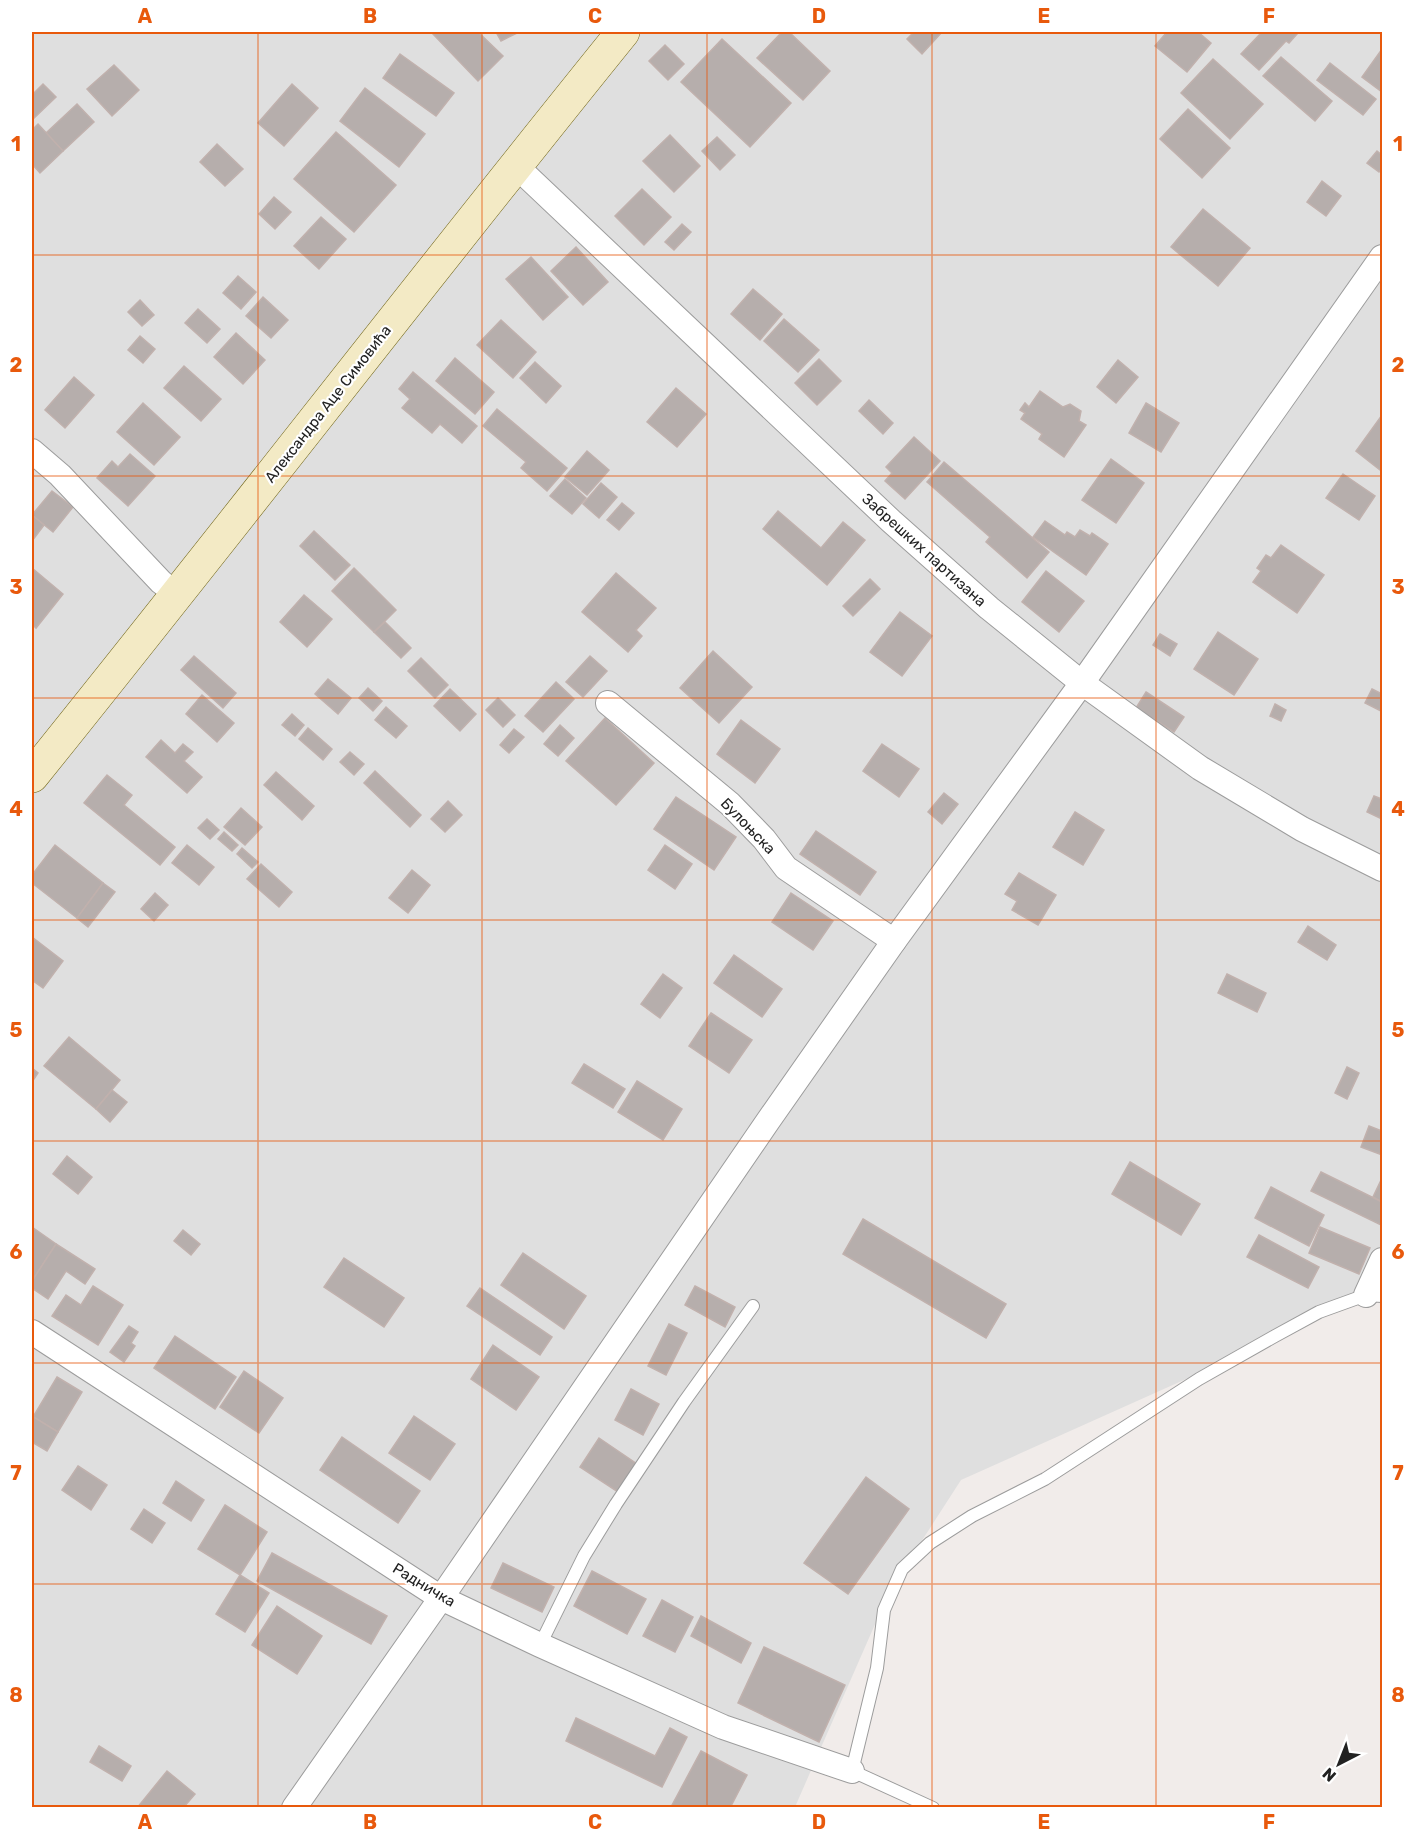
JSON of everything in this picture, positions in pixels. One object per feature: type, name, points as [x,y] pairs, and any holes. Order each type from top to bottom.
[{"type":"street","name":"Александра Аце Симовића","points":[[32,776],[178,595],[515,165],[623,32]]},
{"type":"street","name":"Забрешких партизана","points":[[515,165],[891,521],[988,608],[1082,683],[1200,768],[1302,829],[1383,869]]},
{"type":"street","points":[[294,1808],[894,941],[1082,683],[1383,257]]},
{"type":"street","points":[[32,451],[60,475],[161,582],[178,595]]},
{"type":"street","name":"Булоњска","points":[[608,703],[730,804],[764,839],[786,868],[894,941]]},
{"type":"street","points":[[1374,1296],[1383,1260]]},
{"type":"street","name":"Радничка","points":[[32,1332],[441,1598],[723,1727],[852,1771]]},
{"type":"lane","points":[[933,1808],[852,1771],[877,1668],[884,1610],[902,1569],[930,1543],[972,1516],[1045,1479],[1199,1379],[1319,1312],[1374,1296]]},
{"type":"lane","points":[[540,1645],[584,1556],[684,1402],[753,1306]]},
{"type":"shaded area","points":[[32,32],[1382,32],[1382,1291],[961,1480],[890,1590],[795,1807],[32,1808]]},
{"type":"building","points":[[435,32],[478,32],[503,56],[478,81],[433,34]]},
{"type":"building","points":[[496,32],[519,32],[501,41]]},
{"type":"building","points":[[782,32],[789,32],[830,71],[803,100],[757,58]]},
{"type":"building","points":[[914,32],[942,32],[922,54],[907,39]]},
{"type":"building","points":[[1167,32],[1198,32],[1211,43],[1187,72],[1155,46]]},
{"type":"building","points":[[1262,32],[1295,32],[1297,34],[1289,43],[1286,41],[1259,70],[1241,54]]},
{"type":"building","points":[[722,39],[791,103],[750,147],[681,82]]},
{"type":"building","points":[[665,45],[684,64],[668,80],[649,61]]},
{"type":"building","points":[[1382,49],[1382,92],[1362,77]]},
{"type":"building","points":[[400,54],[454,93],[436,116],[383,78]]},
{"type":"building","points":[[1281,57],[1332,101],[1315,121],[1263,76]]},
{"type":"building","points":[[1213,59],[1263,104],[1230,139],[1181,93]]},
{"type":"building","points":[[1330,63],[1376,99],[1363,115],[1317,80]]},
{"type":"building","points":[[114,65],[139,90],[112,116],[87,89]]},
{"type":"building","points":[[43,84],[56,97],[33,119],[32,95]]},
{"type":"building","points":[[292,84],[318,108],[284,146],[258,123]]},
{"type":"building","points":[[365,88],[425,134],[399,167],[340,121]]},
{"type":"building","points":[[77,104],[94,122],[63,151],[46,133]]},
{"type":"building","points":[[1188,109],[1230,148],[1202,178],[1160,139]]},
{"type":"building","points":[[38,124],[63,151],[40,173],[32,164],[32,130]]},
{"type":"building","points":[[336,132],[396,185],[354,232],[294,179]]},
{"type":"building","points":[[670,135],[700,166],[674,192],[643,161]]},
{"type":"building","points":[[717,137],[735,155],[720,170],[702,151]]},
{"type":"building","points":[[217,144],[243,169],[225,186],[200,162]]},
{"type":"building","points":[[1377,151],[1382,155],[1382,168],[1379,172],[1367,163]]},
{"type":"building","points":[[1322,181],[1341,196],[1326,216],[1307,202]]},
{"type":"building","points":[[642,189],[671,217],[644,245],[615,216]]},
{"type":"building","points":[[274,197],[291,212],[275,229],[259,214]]},
{"type":"building","points":[[1203,209],[1250,248],[1218,286],[1171,247]]},
{"type":"building","points":[[321,217],[346,239],[319,269],[294,246]]},
{"type":"building","points":[[682,224],[691,232],[674,250],[665,242]]},
{"type":"building","points":[[576,247],[608,282],[583,305],[551,271]]},
{"type":"building","points":[[531,257],[568,297],[543,320],[506,279]]},
{"type":"building","points":[[238,276],[256,292],[241,309],[223,293]]},
{"type":"building","points":[[753,289],[782,314],[760,340],[731,314]]},
{"type":"building","points":[[263,297],[288,320],[271,338],[246,316]]},
{"type":"building","points":[[140,300],[154,315],[142,326],[128,312]]},
{"type":"building","points":[[198,309],[220,329],[207,343],[185,323]]},
{"type":"building","points":[[784,319],[819,350],[798,372],[764,341]]},
{"type":"building","points":[[501,320],[536,352],[513,378],[477,345]]},
{"type":"building","points":[[236,333],[265,360],[243,384],[214,357]]},
{"type":"building","points":[[140,336],[155,349],[143,363],[128,350]]},
{"type":"building","points":[[455,358],[494,392],[475,414],[436,381]]},
{"type":"building","points":[[819,359],[841,381],[817,405],[795,383]]},
{"type":"building","points":[[1118,360],[1138,377],[1116,403],[1097,387]]},
{"type":"building","points":[[535,362],[561,386],[546,403],[520,378]]},
{"type":"building","points":[[184,366],[221,399],[201,421],[164,388]]},
{"type":"building","points":[[413,372],[477,426],[462,443],[440,424],[432,433],[402,408],[410,399],[399,389]]},
{"type":"building","points":[[74,377],[94,395],[65,428],[45,410]]},
{"type":"building","points":[[676,388],[706,414],[677,447],[647,422]]},
{"type":"building","points":[[1040,391],[1063,407],[1070,404],[1081,411],[1079,421],[1086,425],[1064,457],[1039,439],[1042,434],[1021,419],[1025,413],[1020,410],[1025,403],[1029,407]]},
{"type":"building","points":[[869,400],[893,423],[883,434],[859,411]]},
{"type":"building","points":[[143,403],[180,437],[154,465],[117,432]]},
{"type":"building","points":[[1146,403],[1179,423],[1161,452],[1129,433]]},
{"type":"building","points":[[497,409],[567,468],[547,491],[521,468],[526,462],[483,426]]},
{"type":"building","points":[[1382,415],[1382,467],[1380,470],[1356,451]]},
{"type":"building","points":[[914,437],[940,461],[905,499],[885,481],[892,473],[886,467]]},
{"type":"building","points":[[587,451],[609,470],[587,495],[565,477]]},
{"type":"building","points":[[130,454],[155,476],[128,506],[97,478],[112,461],[118,467]]},
{"type":"building","points":[[1111,459],[1144,483],[1116,523],[1082,500]]},
{"type":"building","points":[[944,462],[1049,552],[1027,578],[986,542],[990,537],[927,482]]},
{"type":"building","points":[[1343,474],[1375,496],[1359,520],[1326,498]]},
{"type":"building","points":[[565,479],[586,498],[572,514],[550,496]]},
{"type":"building","points":[[601,483],[617,497],[599,518],[583,504]]},
{"type":"building","points":[[52,491],[73,507],[53,532],[32,515]]},
{"type":"building","points":[[622,503],[634,513],[619,530],[607,520]]},
{"type":"building","points":[[778,511],[821,548],[843,522],[865,540],[827,585],[763,529]]},
{"type":"building","points":[[32,515],[44,525],[32,541]]},
{"type":"building","points":[[1045,521],[1065,535],[1067,532],[1075,537],[1080,530],[1090,536],[1092,533],[1108,544],[1086,575],[1033,537]]},
{"type":"building","points":[[314,531],[350,565],[335,580],[300,546]]},
{"type":"building","points":[[1281,545],[1324,575],[1297,613],[1253,582],[1261,571],[1257,568],[1266,555],[1271,558]]},
{"type":"building","points":[[32,568],[63,594],[36,628],[32,624]]},
{"type":"building","points":[[354,568],[396,610],[374,632],[332,591]]},
{"type":"building","points":[[1046,571],[1084,601],[1059,632],[1022,602]]},
{"type":"building","points":[[616,573],[656,608],[636,630],[642,636],[628,652],[582,612]]},
{"type":"building","points":[[870,579],[880,589],[853,616],[843,606]]},
{"type":"building","points":[[304,595],[332,619],[307,647],[280,622]]},
{"type":"building","points":[[900,612],[932,636],[902,676],[870,652]]},
{"type":"building","points":[[385,622],[411,648],[401,658],[374,632]]},
{"type":"building","points":[[1218,632],[1258,659],[1234,695],[1194,669]]},
{"type":"building","points":[[1160,634],[1177,644],[1170,656],[1153,645]]},
{"type":"building","points":[[713,651],[752,687],[719,723],[680,688]]},
{"type":"building","points":[[194,656],[236,693],[223,708],[181,670]]},
{"type":"building","points":[[590,656],[607,671],[583,697],[566,682]]},
{"type":"building","points":[[421,658],[448,685],[435,698],[408,671]]},
{"type":"building","points":[[328,679],[351,698],[338,714],[315,694]]},
{"type":"building","points":[[556,682],[574,699],[543,732],[525,716]]},
{"type":"building","points":[[368,688],[382,701],[373,711],[359,698]]},
{"type":"building","points":[[450,689],[476,714],[460,731],[434,706]]},
{"type":"building","points":[[1372,689],[1382,694],[1381,711],[1365,703]]},
{"type":"building","points":[[1146,692],[1184,717],[1174,732],[1136,708]]},
{"type":"building","points":[[202,695],[234,723],[217,742],[186,714]]},
{"type":"building","points":[[498,698],[515,715],[503,727],[486,710]]},
{"type":"building","points":[[1275,704],[1286,710],[1281,721],[1270,716]]},
{"type":"building","points":[[386,707],[407,726],[396,738],[375,720]]},
{"type":"building","points":[[292,714],[304,725],[295,736],[282,725]]},
{"type":"building","points":[[605,718],[654,763],[616,805],[566,761]]},
{"type":"building","points":[[741,720],[780,749],[755,783],[717,754]]},
{"type":"building","points":[[560,725],[574,738],[558,756],[544,744]]},
{"type":"building","points":[[308,728],[332,749],[323,760],[299,739]]},
{"type":"building","points":[[514,729],[524,737],[509,753],[500,745]]},
{"type":"building","points":[[161,740],[175,753],[183,744],[193,752],[184,761],[202,777],[187,793],[146,757]]},
{"type":"building","points":[[882,744],[919,769],[899,797],[863,771]]},
{"type":"building","points":[[350,752],[364,764],[354,775],[340,762]]},
{"type":"building","points":[[375,771],[421,815],[410,827],[364,783]]},
{"type":"building","points":[[276,772],[314,806],[302,820],[264,785]]},
{"type":"building","points":[[107,775],[132,795],[124,805],[175,847],[160,865],[84,803]]},
{"type":"building","points":[[944,793],[958,804],[942,824],[928,812]]},
{"type":"building","points":[[1374,796],[1382,799],[1382,819],[1367,812]]},
{"type":"building","points":[[676,797],[736,837],[714,870],[654,829]]},
{"type":"building","points":[[448,801],[462,815],[445,832],[431,819]]},
{"type":"building","points":[[241,808],[262,827],[245,845],[224,827]]},
{"type":"building","points":[[1075,812],[1104,830],[1083,865],[1053,847]]},
{"type":"building","points":[[207,819],[219,830],[210,839],[198,828]]},
{"type":"building","points":[[816,831],[876,872],[860,895],[800,854]]},
{"type":"building","points":[[224,832],[238,845],[232,851],[218,839]]},
{"type":"building","points":[[55,845],[103,883],[77,918],[32,883],[32,875]]},
{"type":"building","points":[[187,845],[214,867],[199,885],[172,863]]},
{"type":"building","points":[[665,845],[692,864],[675,889],[648,870]]},
{"type":"building","points":[[242,848],[258,862],[252,868],[237,854]]},
{"type":"building","points":[[261,864],[292,892],[279,907],[247,879]]},
{"type":"building","points":[[412,870],[430,885],[408,913],[389,898]]},
{"type":"building","points":[[1019,873],[1056,895],[1038,925],[1012,910],[1017,901],[1005,894]]},
{"type":"building","points":[[103,883],[115,892],[88,927],[77,918]]},
{"type":"building","points":[[155,893],[168,905],[154,921],[141,909]]},
{"type":"building","points":[[791,893],[833,921],[813,950],[772,922]]},
{"type":"building","points":[[1308,926],[1336,945],[1327,960],[1298,942]]},
{"type":"building","points":[[32,937],[63,961],[43,988],[32,980]]},
{"type":"building","points":[[734,955],[782,989],[762,1017],[714,983]]},
{"type":"building","points":[[663,974],[682,988],[660,1018],[641,1004]]},
{"type":"building","points":[[1227,974],[1266,993],[1257,1012],[1218,993]]},
{"type":"building","points":[[711,1013],[752,1040],[729,1073],[689,1046]]},
{"type":"building","points":[[69,1037],[120,1080],[96,1109],[44,1066]]},
{"type":"building","points":[[584,1064],[625,1089],[613,1108],[572,1083]]},
{"type":"building","points":[[1347,1067],[1359,1073],[1347,1099],[1335,1093]]},
{"type":"building","points":[[32,1068],[38,1073],[32,1082]]},
{"type":"building","points":[[637,1081],[682,1109],[663,1140],[618,1112]]},
{"type":"building","points":[[112,1090],[127,1102],[110,1122],[96,1109]]},
{"type":"building","points":[[1369,1126],[1382,1131],[1382,1155],[1361,1147]]},
{"type":"building","points":[[67,1156],[92,1177],[78,1194],[53,1174]]},
{"type":"building","points":[[1130,1162],[1200,1204],[1181,1235],[1112,1194]]},
{"type":"building","points":[[1321,1172],[1382,1202],[1381,1225],[1311,1191]]},
{"type":"building","points":[[1382,1178],[1382,1202],[1373,1197]]},
{"type":"building","points":[[1271,1187],[1324,1215],[1309,1246],[1255,1218]]},
{"type":"building","points":[[863,1219],[1006,1304],[986,1338],[843,1254]]},
{"type":"building","points":[[32,1227],[56,1244],[32,1281]]},
{"type":"building","points":[[1320,1227],[1370,1248],[1359,1274],[1309,1253]]},
{"type":"building","points":[[183,1230],[200,1244],[191,1255],[174,1241]]},
{"type":"building","points":[[1259,1235],[1319,1267],[1308,1288],[1247,1257]]},
{"type":"building","points":[[56,1244],[95,1269],[85,1284],[66,1271],[48,1299],[32,1288],[32,1281]]},
{"type":"building","points":[[523,1253],[586,1296],[564,1329],[501,1285]]},
{"type":"building","points":[[344,1258],[404,1298],[384,1327],[324,1287]]},
{"type":"building","points":[[93,1286],[123,1305],[98,1345],[52,1316],[66,1295],[81,1305]]},
{"type":"building","points":[[695,1286],[735,1307],[725,1327],[685,1305]]},
{"type":"building","points":[[480,1288],[552,1337],[540,1355],[467,1306]]},
{"type":"building","points":[[669,1324],[687,1333],[666,1375],[648,1366]]},
{"type":"building","points":[[129,1326],[138,1332],[131,1343],[135,1346],[124,1362],[110,1352]]},
{"type":"building","points":[[175,1336],[236,1377],[215,1409],[154,1368]]},
{"type":"building","points":[[493,1345],[539,1377],[516,1410],[471,1379]]},
{"type":"building","points":[[244,1371],[283,1398],[259,1433],[220,1407]]},
{"type":"building","points":[[57,1377],[82,1392],[58,1432],[33,1417]]},
{"type":"building","points":[[631,1389],[659,1404],[643,1435],[615,1420]]},
{"type":"building","points":[[32,1416],[58,1432],[47,1451],[32,1442]]},
{"type":"building","points":[[414,1416],[455,1444],[430,1480],[389,1453]]},
{"type":"building","points":[[342,1437],[420,1491],[398,1523],[320,1470]]},
{"type":"building","points":[[599,1438],[637,1464],[618,1492],[580,1467]]},
{"type":"building","points":[[78,1466],[107,1485],[91,1510],[62,1490]]},
{"type":"building","points":[[866,1477],[909,1509],[848,1594],[804,1563]]},
{"type":"building","points":[[176,1481],[204,1500],[191,1521],[163,1503]]},
{"type":"building","points":[[225,1505],[267,1532],[240,1575],[198,1549]]},
{"type":"building","points":[[144,1509],[165,1523],[152,1543],[131,1529]]},
{"type":"building","points":[[272,1553],[387,1616],[371,1644],[257,1581]]},
{"type":"building","points":[[503,1563],[554,1587],[542,1612],[491,1588]]},
{"type":"building","points":[[592,1571],[646,1599],[627,1634],[574,1606]]},
{"type":"building","points":[[240,1575],[269,1593],[245,1632],[216,1614]]},
{"type":"building","points":[[662,1600],[693,1617],[675,1652],[643,1636]]},
{"type":"building","points":[[277,1606],[322,1636],[297,1674],[252,1645]]},
{"type":"building","points":[[701,1616],[751,1643],[741,1663],[691,1636]]},
{"type":"building","points":[[764,1647],[845,1685],[819,1742],[738,1703]]},
{"type":"building","points":[[576,1718],[655,1756],[670,1728],[687,1737],[662,1787],[566,1741]]},
{"type":"building","points":[[99,1746],[131,1766],[122,1781],[90,1762]]},
{"type":"building","points":[[701,1751],[747,1775],[730,1808],[671,1807]]},
{"type":"building","points":[[167,1771],[195,1794],[183,1808],[137,1808]]}]
